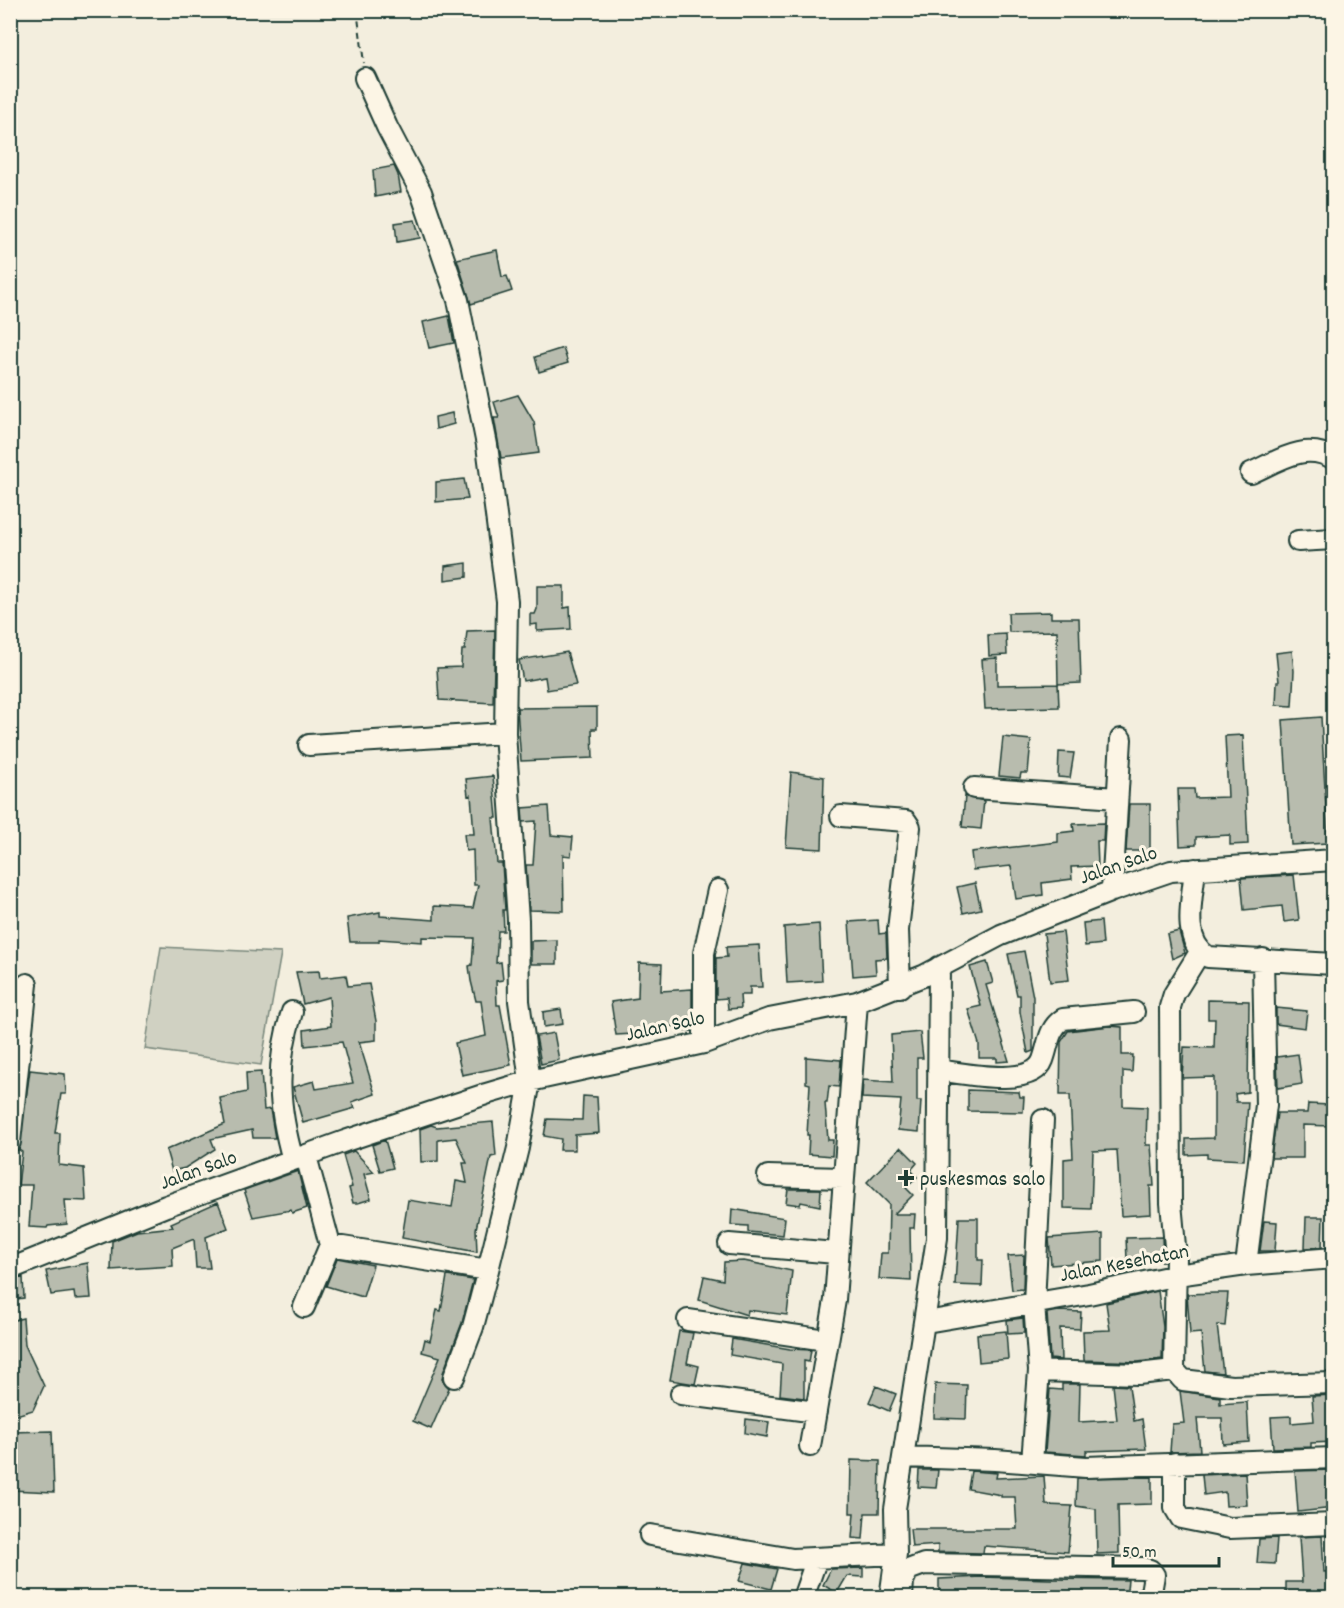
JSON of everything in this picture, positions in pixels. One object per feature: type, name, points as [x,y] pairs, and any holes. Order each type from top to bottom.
[{"type":"street","points":[[365,78],[387,127],[421,192],[458,300],[487,445],[507,602],[505,734],[518,920],[519,1001],[530,1081],[518,1148],[488,1270],[473,1327],[454,1377]]},
{"type":"street","points":[[1251,473],[1306,450],[1318,451],[1334,459]]},
{"type":"street","points":[[1298,541],[1334,539]]},
{"type":"street","points":[[309,745],[505,734]]},
{"type":"street","points":[[1112,891],[1121,739]]},
{"type":"street","points":[[974,788],[1117,798]]},
{"type":"street","points":[[841,816],[906,821],[910,827],[898,930],[900,987]]},
{"type":"street","name":"Jalan Salo","points":[[10,1269],[112,1226],[300,1158],[530,1081],[704,1043],[769,1019],[857,1002],[900,987],[1001,935],[1112,891],[1171,871],[1334,860]]},
{"type":"street","points":[[1195,869],[1190,936],[1200,952],[1208,957],[1334,964]]},
{"type":"street","points":[[704,1043],[704,952],[718,890]]},
{"type":"street","points":[[1200,952],[1174,994],[1170,1007],[1171,1203],[1177,1275],[1174,1370],[1183,1380],[1231,1386],[1334,1383]]},
{"type":"street","points":[[1246,1265],[1266,1105],[1263,959]]},
{"type":"street","points":[[890,1598],[896,1554],[895,1509],[938,1238],[939,967]]},
{"type":"street","points":[[10,1142],[27,984]]},
{"type":"street","points":[[810,1446],[826,1340],[835,1300],[836,1253],[857,1002]]},
{"type":"street","points":[[292,1012],[286,1032],[279,1082],[282,1117],[300,1158],[330,1245],[304,1307]]},
{"type":"street","points":[[938,1070],[1002,1077],[1030,1072],[1042,1063],[1049,1037],[1057,1023],[1064,1019],[1134,1012]]},
{"type":"street","points":[[1032,1462],[1039,1371],[1034,1304],[1043,1120]]},
{"type":"street","points":[[768,1176],[843,1178]]},
{"type":"street","points":[[729,1244],[836,1253]]},
{"type":"street","points":[[330,1245],[488,1270]]},
{"type":"street","name":"Jalan Kesehatan","points":[[926,1322],[1034,1304],[1177,1275],[1246,1265],[1334,1258]]},
{"type":"street","points":[[688,1320],[826,1340]]},
{"type":"street","points":[[1039,1371],[1138,1374],[1174,1370]]},
{"type":"street","points":[[681,1394],[816,1412]]},
{"type":"street","points":[[903,1457],[1032,1462],[1086,1467],[1334,1458]]},
{"type":"street","points":[[1175,1463],[1175,1508],[1181,1518],[1230,1528],[1334,1524]]},
{"type":"street","points":[[650,1535],[775,1556],[817,1558],[896,1554]]},
{"type":"street","points":[[803,1598],[817,1558]]},
{"type":"street","points":[[902,1598],[903,1581],[908,1570],[924,1564],[1143,1568],[1150,1570],[1154,1575],[1150,1598]]},
{"type":"path","points":[[357,10],[365,78]]},
{"type":"shaded area","points":[[161,947],[281,953],[261,1065],[145,1049]]},
{"type":"building","points":[[394,166],[401,192],[375,197],[373,170]]},
{"type":"building","points":[[415,220],[420,238],[397,242],[395,223]]},
{"type":"building","points":[[497,250],[502,277],[507,276],[512,291],[471,304],[457,259]]},
{"type":"building","points":[[449,316],[454,343],[429,348],[423,322]]},
{"type":"building","points":[[563,348],[568,363],[539,372],[535,357]]},
{"type":"building","points":[[518,395],[534,422],[539,453],[501,458],[494,418],[499,418],[494,402]]},
{"type":"building","points":[[452,413],[454,424],[436,429],[435,417]]},
{"type":"building","points":[[464,479],[468,499],[436,502],[436,482]]},
{"type":"building","points":[[467,563],[467,577],[445,580],[445,566]]},
{"type":"building","points":[[537,586],[564,586],[564,608],[570,607],[571,629],[537,631],[537,624],[530,625],[530,614],[535,614],[537,609]]},
{"type":"building","points":[[1051,612],[1051,618],[1079,618],[1081,683],[1058,684],[1057,631],[1009,632],[1008,613]]},
{"type":"building","points":[[495,630],[493,703],[439,700],[437,668],[461,667],[462,650],[465,650],[467,631]]},
{"type":"building","points":[[1006,634],[1007,655],[989,656],[988,635]]},
{"type":"building","points":[[1292,651],[1294,671],[1292,706],[1276,705],[1277,682],[1279,682],[1276,653]]},
{"type":"building","points":[[567,652],[576,685],[547,690],[545,677],[523,681],[519,660]]},
{"type":"building","points":[[997,658],[997,685],[1058,684],[1059,707],[985,709],[982,659]]},
{"type":"building","points":[[597,707],[597,729],[592,729],[593,758],[521,761],[517,708]]},
{"type":"building","points":[[1321,717],[1328,843],[1291,845],[1283,720]]},
{"type":"building","points":[[1243,735],[1248,844],[1230,845],[1230,835],[1196,837],[1196,845],[1180,846],[1178,789],[1194,789],[1195,798],[1228,797],[1225,736]]},
{"type":"building","points":[[1003,737],[1031,740],[1028,773],[1021,773],[1020,778],[999,776]]},
{"type":"building","points":[[1059,752],[1074,753],[1070,778],[1058,777]]},
{"type":"building","points":[[791,772],[824,777],[822,849],[786,847]]},
{"type":"building","points":[[493,776],[497,818],[493,818],[497,863],[502,863],[505,910],[503,910],[504,931],[498,931],[496,963],[501,962],[503,980],[496,981],[497,1005],[500,1005],[511,1065],[462,1075],[455,1043],[486,1036],[481,1001],[476,1001],[469,966],[472,965],[474,938],[422,937],[422,942],[379,939],[379,942],[350,942],[347,918],[380,912],[380,916],[434,920],[434,906],[473,908],[478,885],[474,885],[473,850],[466,851],[464,834],[474,834],[471,795],[468,796],[466,779]]},
{"type":"building","points":[[965,796],[984,801],[981,829],[962,827]]},
{"type":"building","points":[[1129,804],[1150,804],[1150,851],[1126,851]]},
{"type":"building","points":[[549,806],[551,835],[573,837],[571,856],[563,855],[564,911],[529,910],[526,865],[533,865],[536,821],[523,822],[522,808]]},
{"type":"building","points":[[1104,823],[1103,841],[1097,841],[1098,866],[1071,867],[1072,879],[1042,883],[1043,895],[1016,899],[1011,866],[973,870],[971,852],[1058,842],[1058,833],[1074,831],[1073,824]]},
{"type":"building","points":[[1294,875],[1299,920],[1284,922],[1282,906],[1244,910],[1241,878]]},
{"type":"building","points":[[975,883],[981,909],[963,913],[957,887]]},
{"type":"building","points":[[878,920],[879,934],[886,933],[887,958],[875,959],[876,974],[853,976],[849,922]]},
{"type":"building","points":[[1101,921],[1103,944],[1085,946],[1083,923]]},
{"type":"building","points":[[819,924],[822,981],[787,983],[784,927]]},
{"type":"building","points":[[1179,931],[1185,953],[1172,959],[1167,934]]},
{"type":"building","points":[[1063,932],[1069,980],[1050,982],[1044,934]]},
{"type":"building","points":[[557,940],[557,964],[531,964],[531,941]]},
{"type":"building","points":[[759,945],[762,987],[750,987],[750,995],[740,995],[741,1008],[728,1009],[727,998],[716,999],[716,958],[727,957],[726,947]]},
{"type":"building","points":[[1024,951],[1033,997],[1033,1051],[1028,1053],[1020,1012],[1020,995],[1017,995],[1008,954]]},
{"type":"building","points":[[987,962],[993,983],[986,985],[1009,1061],[997,1062],[997,1058],[979,1058],[979,1044],[968,1009],[981,1006],[970,967]]},
{"type":"building","points":[[639,963],[662,964],[661,991],[692,989],[692,1031],[682,1031],[682,1026],[653,1027],[653,1033],[616,1035],[611,1002],[638,998]]},
{"type":"building","points":[[319,971],[320,978],[346,975],[348,986],[369,984],[376,1021],[376,1040],[359,1042],[375,1094],[352,1102],[355,1108],[303,1123],[293,1087],[314,1081],[316,1089],[353,1083],[342,1042],[305,1046],[304,1030],[331,1026],[329,997],[303,1004],[296,972]]},
{"type":"building","points":[[1208,1000],[1249,1001],[1248,1092],[1235,1094],[1236,1102],[1248,1102],[1244,1160],[1207,1158],[1207,1154],[1186,1155],[1186,1139],[1214,1138],[1214,1077],[1182,1078],[1184,1047],[1214,1048],[1215,1019],[1208,1019]]},
{"type":"building","points":[[1276,1008],[1307,1011],[1305,1028],[1276,1024]]},
{"type":"building","points":[[561,1009],[563,1024],[544,1027],[543,1012]]},
{"type":"building","points":[[1110,1026],[1122,1027],[1122,1055],[1133,1055],[1132,1072],[1123,1071],[1123,1106],[1147,1107],[1146,1145],[1151,1145],[1154,1186],[1150,1186],[1151,1214],[1121,1216],[1117,1150],[1093,1151],[1091,1209],[1064,1208],[1064,1159],[1073,1158],[1070,1095],[1060,1095],[1061,1042],[1068,1031]]},
{"type":"building","points":[[920,1032],[923,1058],[917,1058],[917,1101],[921,1101],[919,1132],[898,1130],[901,1100],[862,1098],[863,1080],[893,1082],[891,1035]]},
{"type":"building","points":[[554,1033],[559,1060],[541,1064],[536,1036]]},
{"type":"building","points":[[1298,1054],[1302,1084],[1278,1088],[1277,1057]]},
{"type":"building","points":[[806,1057],[841,1060],[839,1087],[829,1086],[827,1103],[825,1103],[828,1140],[833,1140],[832,1156],[808,1154],[810,1084],[806,1083]]},
{"type":"building","points":[[30,1070],[65,1074],[66,1094],[61,1094],[55,1133],[60,1133],[59,1165],[84,1168],[86,1201],[65,1200],[67,1224],[47,1228],[29,1227],[32,1185],[18,1185],[22,1152],[19,1150]]},
{"type":"building","points":[[261,1072],[264,1110],[270,1109],[275,1138],[253,1138],[252,1130],[211,1139],[215,1149],[185,1168],[172,1171],[166,1150],[225,1124],[220,1098],[247,1092],[246,1073]]},
{"type":"building","points":[[968,1090],[1019,1092],[1020,1097],[1024,1097],[1023,1112],[968,1111]]},
{"type":"building","points":[[583,1096],[597,1097],[599,1133],[575,1135],[575,1150],[560,1150],[561,1139],[544,1136],[547,1119],[582,1120]]},
{"type":"building","points":[[1308,1104],[1330,1105],[1330,1126],[1303,1125],[1303,1158],[1271,1158],[1277,1113],[1307,1113]]},
{"type":"building","points":[[493,1122],[496,1156],[491,1157],[476,1229],[477,1252],[402,1238],[408,1200],[452,1207],[456,1181],[467,1183],[463,1163],[467,1163],[456,1138],[438,1140],[438,1161],[421,1162],[420,1129],[431,1125],[437,1127]]},
{"type":"building","points":[[385,1140],[393,1168],[380,1171],[372,1145]]},
{"type":"building","points":[[901,1147],[917,1163],[911,1170],[917,1177],[906,1188],[913,1195],[894,1214],[915,1214],[914,1228],[910,1228],[911,1281],[879,1279],[881,1253],[888,1253],[889,1204],[867,1182]]},
{"type":"building","points":[[354,1151],[374,1172],[364,1174],[371,1199],[358,1203],[353,1203],[349,1188],[352,1187],[343,1155]]},
{"type":"building","points":[[298,1171],[307,1208],[292,1213],[291,1210],[253,1217],[244,1190]]},
{"type":"building","points":[[788,1189],[821,1189],[820,1206],[801,1202],[800,1205],[786,1203]]},
{"type":"building","points":[[218,1202],[228,1228],[206,1237],[210,1268],[196,1268],[194,1239],[172,1248],[173,1266],[111,1270],[112,1241],[137,1231],[173,1227],[171,1223]]},
{"type":"building","points":[[732,1209],[785,1218],[783,1235],[748,1232],[748,1226],[731,1225]]},
{"type":"building","points":[[1306,1217],[1323,1217],[1322,1247],[1305,1248]]},
{"type":"building","points":[[959,1218],[978,1218],[978,1260],[983,1260],[982,1286],[955,1285]]},
{"type":"building","points":[[1264,1221],[1277,1222],[1275,1251],[1260,1251]]},
{"type":"building","points":[[1103,1234],[1103,1261],[1051,1265],[1049,1238]]},
{"type":"building","points":[[1162,1237],[1163,1261],[1141,1262],[1141,1259],[1127,1259],[1126,1238]]},
{"type":"building","points":[[1024,1255],[1023,1289],[1012,1290],[1008,1256]]},
{"type":"building","points":[[337,1258],[373,1265],[363,1297],[326,1286]]},
{"type":"building","points":[[744,1261],[792,1271],[787,1315],[748,1310],[747,1315],[699,1300],[704,1276],[723,1280],[724,1262]]},
{"type":"building","points":[[88,1263],[91,1298],[75,1299],[74,1292],[51,1295],[46,1271]]},
{"type":"building","points":[[447,1276],[473,1280],[462,1323],[443,1373],[442,1379],[449,1388],[431,1429],[413,1421],[440,1357],[422,1352],[425,1339],[430,1341],[437,1310],[441,1311]]},
{"type":"building","points":[[23,1277],[24,1298],[10,1300],[10,1281]]},
{"type":"building","points":[[1158,1291],[1163,1327],[1162,1359],[1138,1362],[1084,1360],[1083,1331],[1110,1330],[1106,1303]]},
{"type":"building","points":[[1228,1293],[1225,1326],[1217,1325],[1223,1373],[1205,1371],[1201,1333],[1190,1334],[1187,1294]]},
{"type":"building","points":[[1081,1312],[1080,1329],[1060,1328],[1061,1360],[1050,1359],[1047,1313]]},
{"type":"building","points":[[23,1318],[25,1345],[44,1386],[33,1410],[10,1417],[10,1321]]},
{"type":"building","points":[[1023,1318],[1024,1333],[1008,1334],[1007,1320]]},
{"type":"building","points":[[679,1331],[693,1333],[687,1363],[699,1366],[695,1384],[670,1380]]},
{"type":"building","points":[[1006,1331],[1008,1359],[979,1362],[977,1334]]},
{"type":"building","points":[[732,1339],[790,1349],[811,1350],[809,1362],[804,1361],[804,1398],[780,1395],[782,1364],[730,1355]]},
{"type":"building","points":[[935,1384],[967,1385],[966,1419],[934,1418]]},
{"type":"building","points":[[1062,1384],[1080,1384],[1079,1422],[1117,1420],[1113,1385],[1129,1386],[1134,1421],[1142,1419],[1146,1449],[1086,1451],[1086,1455],[1045,1452],[1050,1389],[1062,1390]]},
{"type":"building","points":[[876,1386],[896,1394],[889,1411],[869,1402]]},
{"type":"building","points":[[1180,1391],[1220,1397],[1220,1404],[1247,1402],[1249,1442],[1223,1444],[1222,1418],[1197,1418],[1200,1451],[1170,1452],[1172,1424],[1184,1423]]},
{"type":"building","points":[[1334,1395],[1334,1442],[1311,1443],[1311,1447],[1273,1448],[1271,1417],[1291,1416],[1291,1423],[1314,1421],[1312,1396]]},
{"type":"building","points":[[746,1419],[769,1422],[767,1437],[745,1433]]},
{"type":"building","points":[[52,1431],[54,1492],[10,1490],[10,1432]]},
{"type":"building","points":[[851,1460],[880,1461],[879,1513],[865,1513],[863,1539],[852,1538],[854,1513],[850,1513]]},
{"type":"building","points":[[919,1470],[938,1470],[936,1488],[918,1487]]},
{"type":"building","points":[[1334,1470],[1334,1508],[1298,1512],[1295,1471]]},
{"type":"building","points":[[971,1471],[997,1473],[996,1478],[1044,1476],[1046,1505],[1072,1506],[1068,1552],[984,1546],[983,1553],[938,1552],[938,1545],[912,1547],[910,1529],[1017,1529],[1015,1497],[1001,1497],[1001,1495],[968,1489]]},
{"type":"building","points":[[1245,1473],[1247,1505],[1226,1506],[1225,1492],[1204,1495],[1202,1475]]},
{"type":"building","points":[[1152,1477],[1152,1504],[1118,1505],[1119,1553],[1097,1554],[1096,1509],[1076,1506],[1077,1478]]},
{"type":"building","points":[[1322,1536],[1324,1572],[1334,1571],[1334,1598],[1286,1598],[1286,1582],[1302,1582],[1299,1537]]},
{"type":"building","points":[[1277,1538],[1275,1564],[1257,1563],[1259,1539]]},
{"type":"building","points":[[745,1563],[777,1569],[771,1589],[739,1581]]},
{"type":"building","points":[[863,1568],[863,1577],[847,1576],[837,1593],[823,1585],[831,1569]]},
{"type":"building","points":[[982,1577],[1128,1580],[1126,1598],[1043,1595],[1043,1598],[939,1598],[939,1579]]},
{"type":"place","name":"puskesmas salo","points":[[906,1178]]}]
